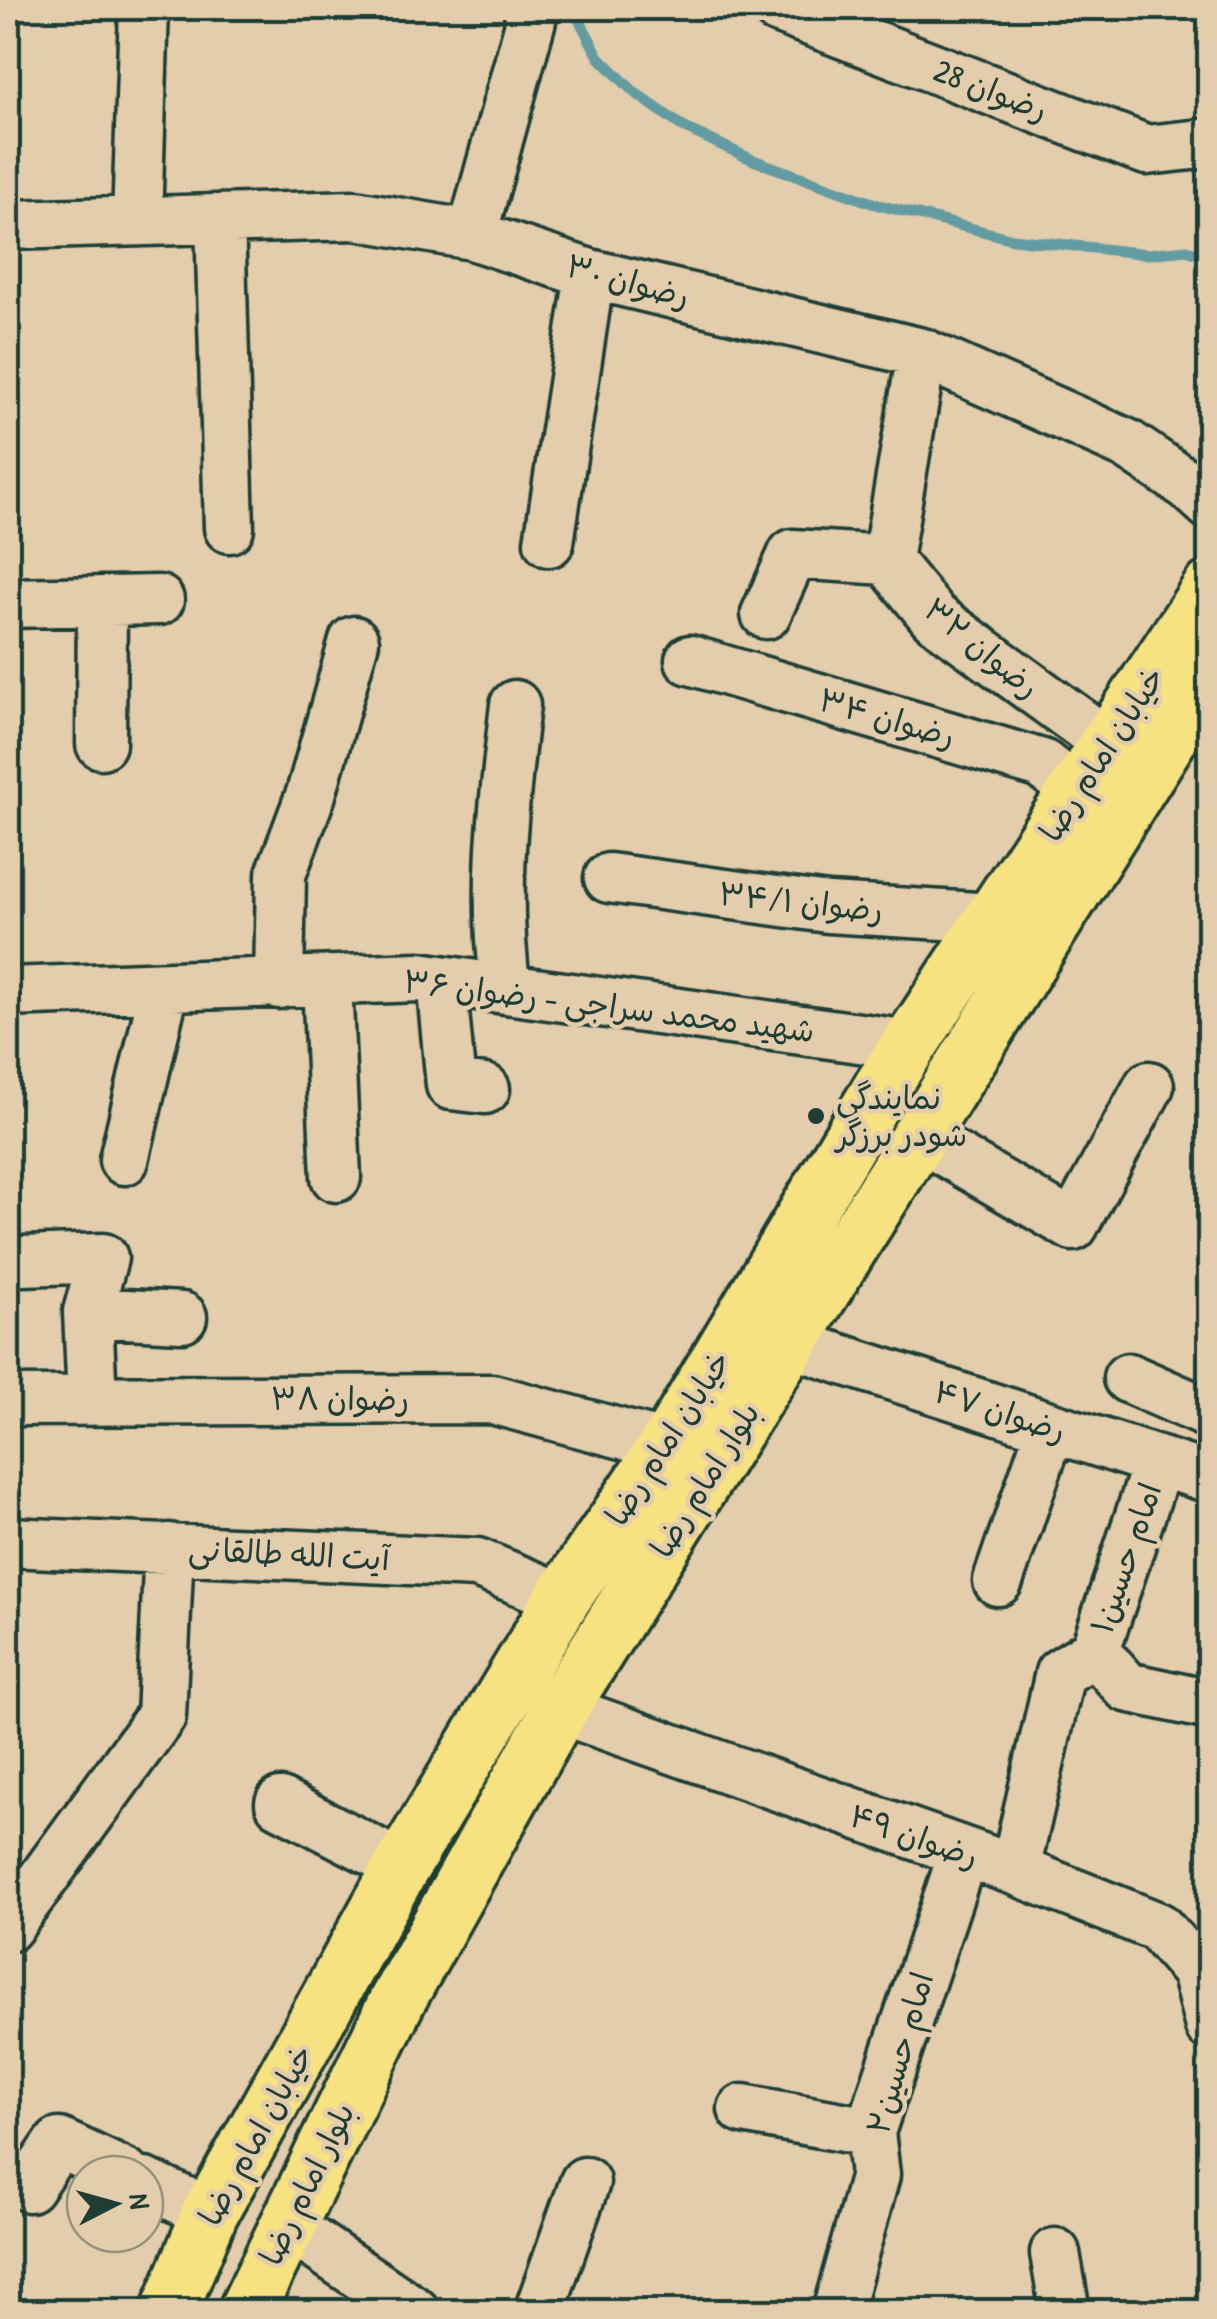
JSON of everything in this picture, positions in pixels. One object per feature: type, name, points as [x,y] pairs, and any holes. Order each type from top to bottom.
[{"type":"main road","name":"خیابان امام رضا","points":[[169,2312],[210,2214],[402,1866],[563,1598],[667,1446],[910,1045],[1210,589]]},
{"type":"main road","name":"بلوار امام رضا","points":[[246,2312],[285,2224],[398,2001],[560,1709],[1210,674]]},
{"type":"street","points":[[137,221],[144,8]]},
{"type":"street","points":[[472,235],[531,20],[528,8]]},
{"type":"street","name":"رضوان 28","points":[[777,8],[1147,150],[1210,143]]},
{"type":"street","name":"رضوان ۳۰","points":[[8,224],[356,215],[472,235],[590,274],[922,354],[1127,444],[1188,485],[1210,505]]},
{"type":"street","points":[[220,219],[229,528]]},
{"type":"street","points":[[549,542],[590,274]]},
{"type":"street","points":[[766,614],[793,554],[887,560],[922,354]]},
{"type":"street","name":"رضوان ۳۲","points":[[887,560],[934,616],[1109,744]]},
{"type":"street","points":[[8,603],[159,600]]},
{"type":"street","points":[[101,744],[102,601]]},
{"type":"street","points":[[279,984],[281,874],[310,794],[354,641]]},
{"type":"street","name":"رضوان ۳۴","points":[[690,660],[1042,764],[1078,792]]},
{"type":"street","points":[[506,989],[499,942],[498,857],[515,705]]},
{"type":"street","name":"رضوان ۳۴/۱","points":[[609,878],[828,908],[994,918]]},
{"type":"street","points":[[441,980],[451,1085],[485,1089]]},
{"type":"street","name":"شهید محمد سراجی - رضوان ۳۶","points":[[8,992],[441,980],[910,1045]]},
{"type":"street","points":[[327,982],[336,1177]]},
{"type":"street","points":[[124,1160],[164,990]]},
{"type":"street","points":[[917,1135],[1073,1226],[1149,1086]]},
{"type":"street","points":[[24,1261],[103,1258],[88,1312],[92,1400]]},
{"type":"street","points":[[88,1312],[182,1317]]},
{"type":"street","name":"رضوان ۴۷","points":[[790,1343],[1210,1478]]},
{"type":"street","points":[[1128,1378],[1210,1414]]},
{"type":"street","name":"رضوان ۳۸","points":[[8,1401],[492,1399],[667,1446]]},
{"type":"street","points":[[998,1580],[1051,1427]]},
{"type":"street","name":"امام حسین۱","points":[[1015,1870],[1060,1674],[1095,1651],[1158,1462]]},
{"type":"street","name":"آیت الله طالقانی","points":[[8,1542],[477,1564],[563,1598]]},
{"type":"street","points":[[9,1923],[161,1716],[169,1548]]},
{"type":"street","points":[[1095,1651],[1127,1687],[1210,1705]]},
{"type":"street","name":"رضوان ۴۹","points":[[560,1709],[1015,1870],[1158,1927],[1196,1971],[1210,2026]]},
{"type":"street","points":[[280,1803],[402,1866]]},
{"type":"street","name":"امام حسین۲","points":[[837,2312],[875,2175],[870,2132],[963,1854]]},
{"type":"street","points":[[742,2109],[870,2132]]},
{"type":"street","points":[[29,2187],[59,2143],[83,2154]]},
{"type":"street","points":[[539,2312],[586,2182]]},
{"type":"street","points":[[165,2193],[210,2214]]},
{"type":"street","points":[[285,2224],[415,2312]]},
{"type":"street","points":[[1055,2254],[1064,2312]]},
{"type":"waterway","points":[[573,8],[599,57],[634,92],[683,127],[753,160],[875,204],[1013,239],[1147,254],[1187,250],[1210,258]]},
{"type":"place","name":"نمایندگی شودر برزگر","points":[[816,1116]]}]
